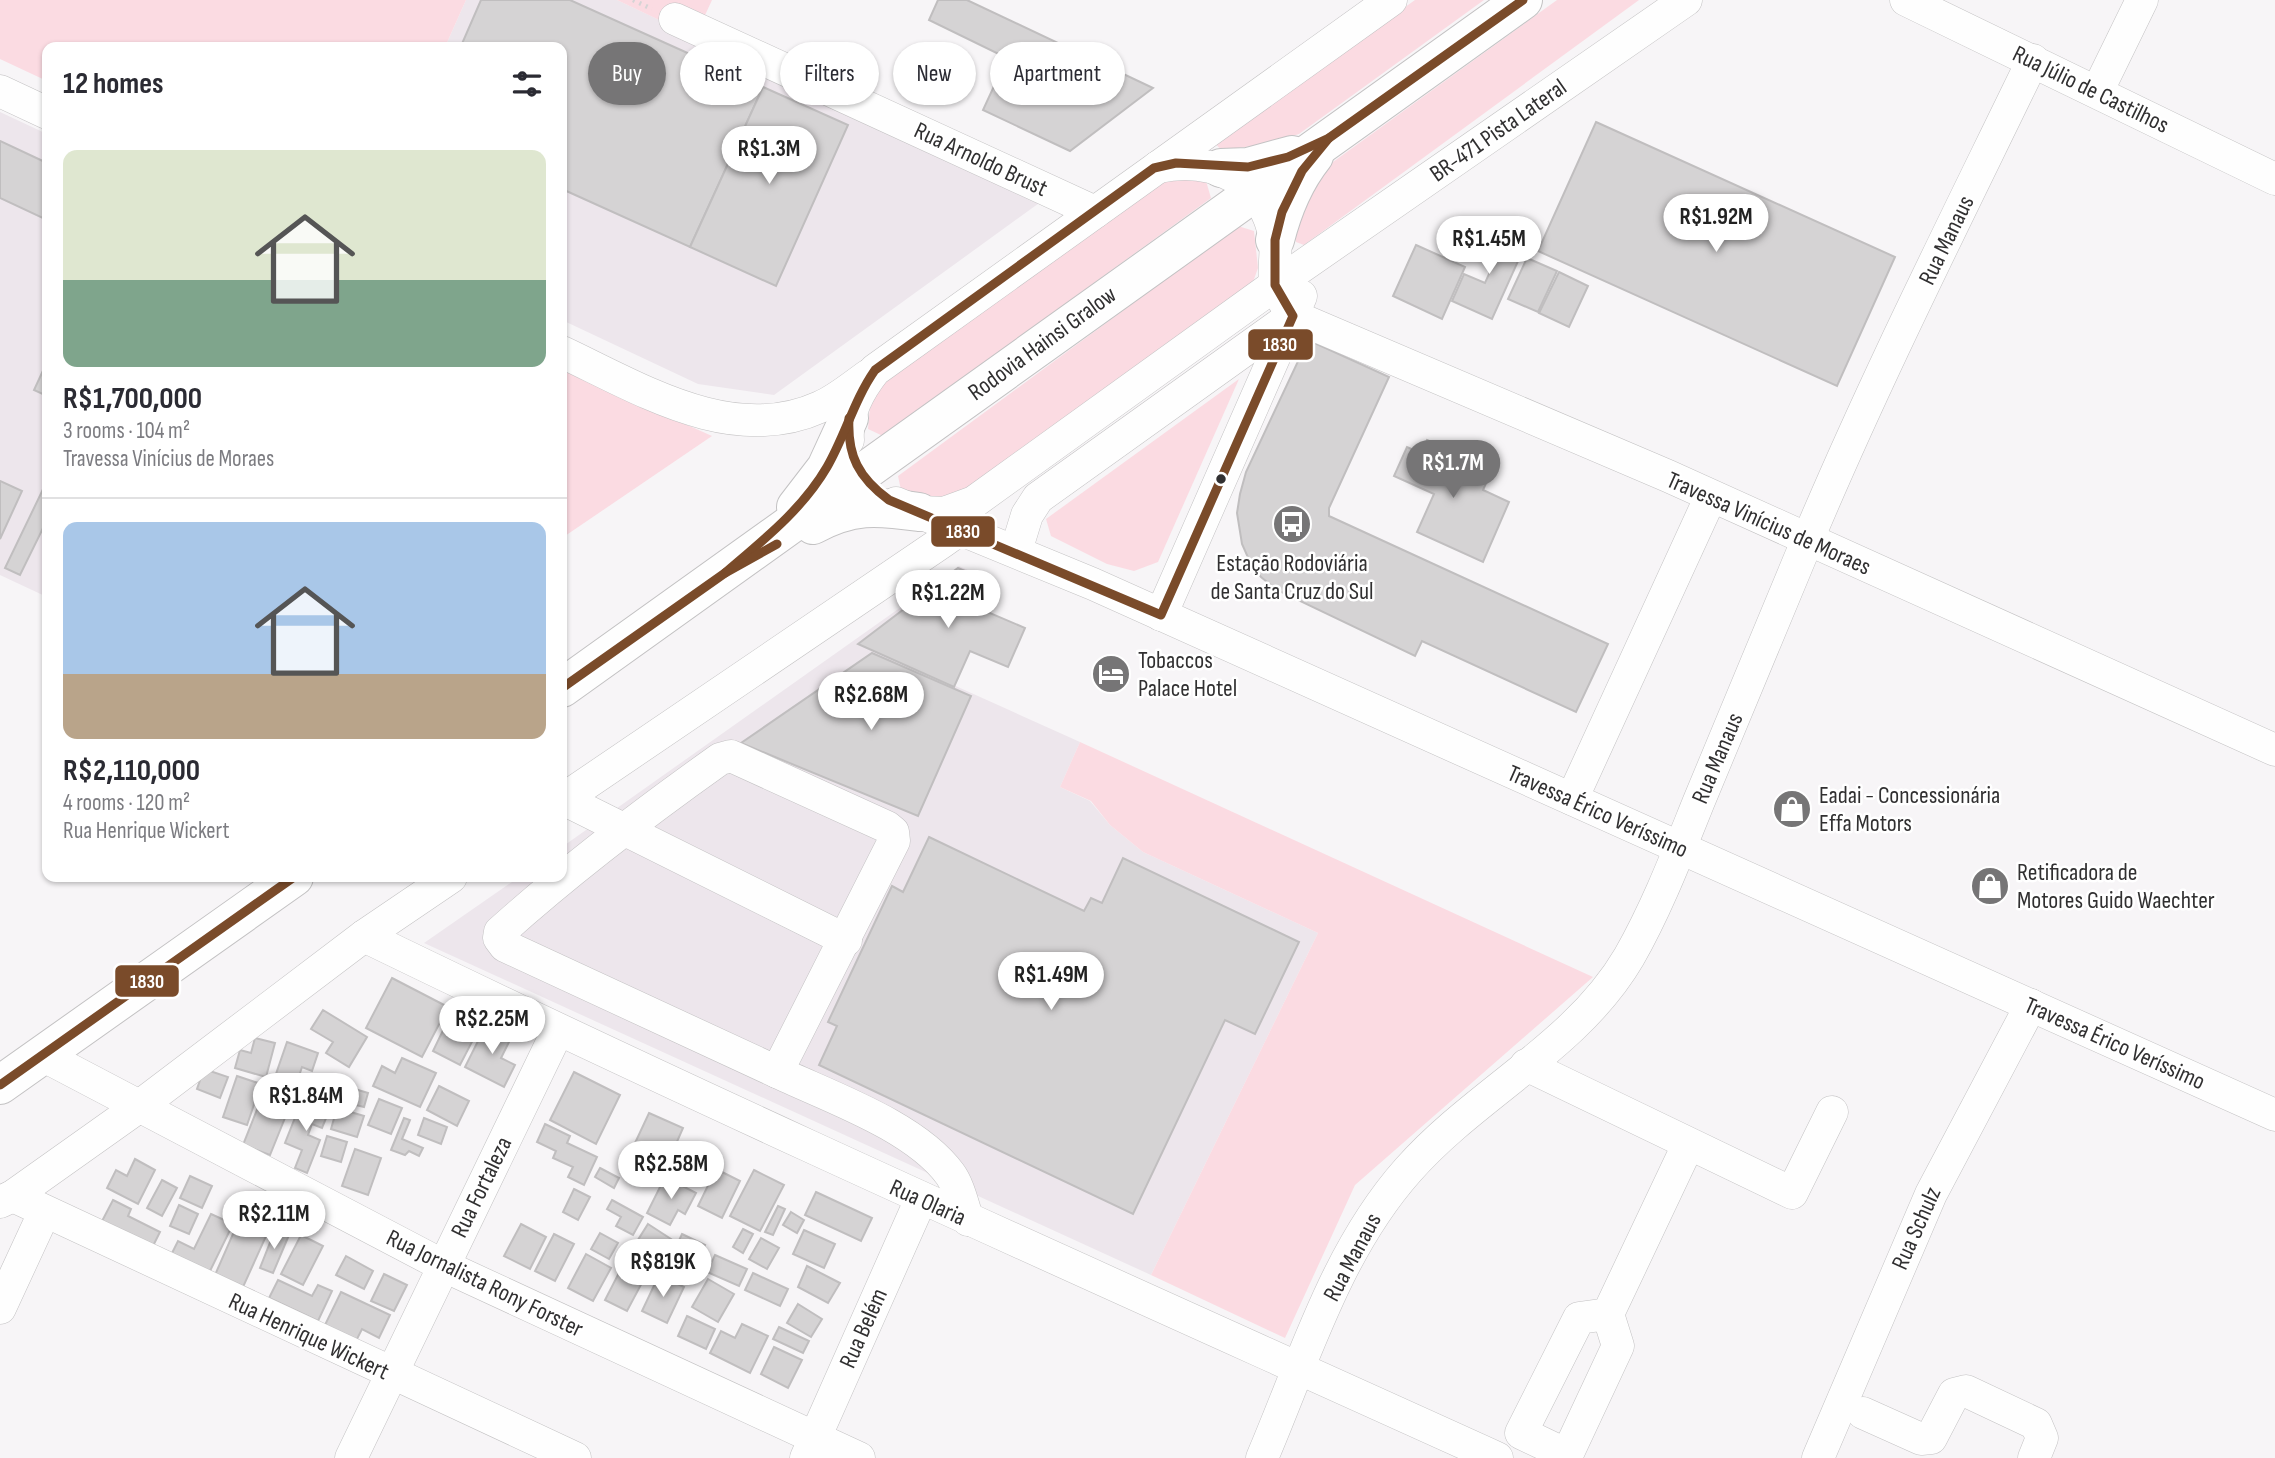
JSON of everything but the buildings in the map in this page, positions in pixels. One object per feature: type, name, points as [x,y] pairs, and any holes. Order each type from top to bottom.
[{"type":"main road","name":"Rodovia Hainsi Gralow","points":[[567,684],[1522,0]]},
{"type":"main road","points":[[1221,168],[1248,167],[1288,157],[1329,138]]},
{"type":"main road","points":[[1275,240],[1282,212],[1302,171],[1329,138]]},
{"type":"main road","points":[[725,573],[789,515],[807,494],[826,468],[849,418]]},
{"type":"main road","points":[[725,573],[838,512],[859,507],[919,512]]},
{"type":"main road","points":[[0,1085],[287,882]]},
{"type":"street","points":[[567,354],[683,407],[713,416],[775,418],[820,407],[1391,0]]},
{"type":"street","name":"BR-471 Pista Lateral","points":[[974,502],[1275,285],[1686,0]]},
{"type":"street","name":"Rua Júlio de Castilhos","points":[[1906,0],[2275,179]]},
{"type":"street","points":[[2097,92],[2142,0]]},
{"type":"street","name":"Rua Arnoldo Brust","points":[[675,19],[1095,212]]},
{"type":"street","name":"Rua Manaus","points":[[1262,1458],[1297,1367],[1371,1216],[1410,1168],[1463,1116],[1603,997],[1631,954],[1680,847],[1807,541],[1912,309],[2033,60]]},
{"type":"street","points":[[0,91],[42,111]]},
{"type":"street","points":[[1154,168],[1176,163],[1221,168],[1252,193],[1267,215],[1275,240],[1275,285],[1293,316]]},
{"type":"street","points":[[1161,615],[1318,255]]},
{"type":"street","points":[[1016,551],[1027,514],[1038,498],[1293,316]]},
{"type":"street","name":"Travessa Vinícius de Moraes","points":[[1293,316],[1711,496],[2275,750]]},
{"type":"street","points":[[860,475],[848,454],[849,418],[859,394],[875,370]]},
{"type":"street","name":"Travessa Érico Veríssimo","points":[[860,475],[889,500],[1016,551],[1161,615],[2275,1115]]},
{"type":"street","points":[[1572,799],[1711,496]]},
{"type":"street","points":[[919,512],[944,513],[974,502]]},
{"type":"street","points":[[567,796],[959,530],[974,502]]},
{"type":"street","points":[[567,876],[720,759],[731,756],[893,832],[894,841],[777,1072]]},
{"type":"street","points":[[567,801],[846,940]]},
{"type":"street","points":[[6,1199],[137,1108],[364,936],[444,882]]},
{"type":"street","points":[[560,882],[500,932],[499,938],[505,946],[892,1127],[927,1150],[951,1175],[968,1220]]},
{"type":"street","name":"Rua Olaria","points":[[364,936],[558,1030],[921,1199],[1497,1458]]},
{"type":"street","name":"Rua Schulz","points":[[1818,1458],[1930,1194],[2031,1005]]},
{"type":"street","name":"Rua Fortaleza","points":[[351,1458],[442,1265],[558,1030]]},
{"type":"street","name":"Rua Jornalista Rony Forster","points":[[42,1055],[137,1108],[442,1265],[810,1448],[859,1458]]},
{"type":"street","points":[[1526,1065],[1792,1194],[1832,1112]]},
{"type":"street","points":[[1608,1314],[1688,1145]]},
{"type":"street","name":"Rua Henrique Wickert","points":[[6,1199],[44,1213],[575,1458]]},
{"type":"street","name":"Rua Belém","points":[[810,1448],[921,1199]]},
{"type":"street","points":[[0,1308],[44,1213]]},
{"type":"street","points":[[1863,1413],[1921,1439],[1931,1438],[1954,1394],[1966,1391],[2036,1424],[2042,1438],[2034,1458]]},
{"type":"shaded area","points":[[0,0],[466,0],[447,42],[42,42],[42,79],[0,59]]},
{"type":"shaded area","points":[[466,0],[617,0],[706,42],[680,42],[680,105],[766,105],[766,70],[780,77],[780,105],[839,105],[1042,201],[774,395],[698,384],[567,322],[567,42],[447,42]]},
{"type":"shaded area","points":[[617,0],[712,0],[695,37]]},
{"type":"shaded area","points":[[1415,0],[1484,0],[1299,134],[1268,144],[1221,150],[1215,143]]},
{"type":"shaded area","points":[[1557,0],[1639,0],[1304,245],[1296,242],[1293,229],[1326,167]]},
{"type":"shaded area","points":[[0,112],[42,132],[42,595],[0,575]]},
{"type":"shaded area","points":[[1181,176],[1206,181],[1211,198],[883,436],[868,429],[870,406],[883,381],[1160,181]]},
{"type":"shaded area","points":[[1238,226],[1254,231],[1258,268],[1253,282],[957,498],[932,502],[901,490],[898,476]]},
{"type":"shaded area","points":[[567,371],[712,436],[567,535]]},
{"type":"shaded area","points":[[1239,379],[1158,562],[1134,571],[1107,564],[1051,536],[1046,519]]},
{"type":"shaded area","points":[[959,566],[998,584],[949,683],[1080,742],[1060,787],[1090,801],[1110,825],[1143,852],[1318,933],[1151,1275],[424,943],[512,882],[567,882],[567,843]]},
{"type":"shaded area","points":[[1080,742],[1593,977],[1355,1185],[1285,1338],[1151,1275],[1318,933],[1143,852],[1110,825],[1091,801],[1060,787]]},
{"type":"transit line","name":"1830","points":[[725,573],[780,524],[817,483],[875,370],[1154,168],[1176,163],[1248,167],[1288,157],[1329,138],[1523,0]]},
{"type":"transit line","name":"1830","points":[[849,418],[850,444],[857,465],[870,483],[889,500],[1161,615],[1293,316],[1275,285],[1275,240],[1282,212],[1302,171],[1329,138]]},
{"type":"transit line","name":"1830","points":[[567,684],[725,573],[777,544]]},
{"type":"transit line","name":"1830","points":[[0,1085],[287,882]]},
{"type":"place","name":"Estação Rodoviária de Santa Cruz do Sul","points":[[1292,524]]},
{"type":"place","name":"Tobaccos Palace Hotel","points":[[1111,674]]},
{"type":"place","name":"Eadai - Concessionária Effa Motors","points":[[1792,809]]},
{"type":"place","name":"Retificadora de Motores Guido Waechter","points":[[1990,886]]}]
